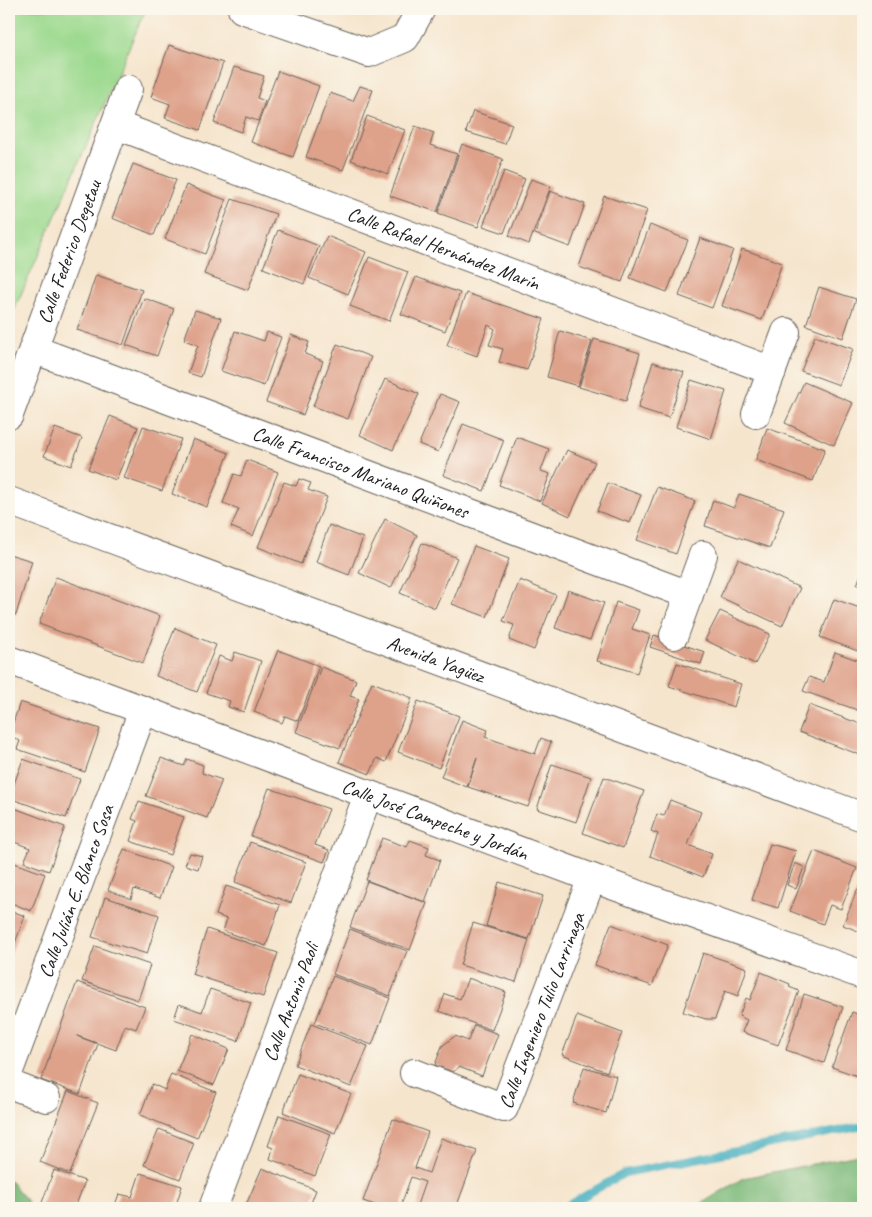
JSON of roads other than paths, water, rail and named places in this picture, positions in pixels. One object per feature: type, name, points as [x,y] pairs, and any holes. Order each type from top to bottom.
[{"type":"street","points":[[242,9],[369,53],[405,38],[421,9]]},
{"type":"street","name":"Calle Federico Degetau","points":[[9,415],[128,89]]},
{"type":"street","name":"Calle Rafael Hernández Marín","points":[[116,125],[772,371]]},
{"type":"street","points":[[756,414],[786,332]]},
{"type":"street","name":"Calle Francisco Mariano Quiñones","points":[[33,349],[688,595]]},
{"type":"street","name":"Avenida Yagüez","points":[[9,501],[863,817]]},
{"type":"street","points":[[674,635],[703,555]]},
{"type":"street","name":"Calle José Campeche y Jordán","points":[[9,660],[592,878],[863,976]]},
{"type":"street","name":"Calle Julián E. Blanco Sosa","points":[[9,1071],[143,710]]},
{"type":"street","name":"Calle Antonio Paoli","points":[[213,1208],[368,795]]},
{"type":"street","name":"Calle Ingeniero Tulio Larrinaga","points":[[414,1073],[504,1108],[592,878]]},
{"type":"street","points":[[9,1084],[46,1098]]},
{"type":"waterway","points":[[563,1208],[625,1173],[863,1126]]}]
